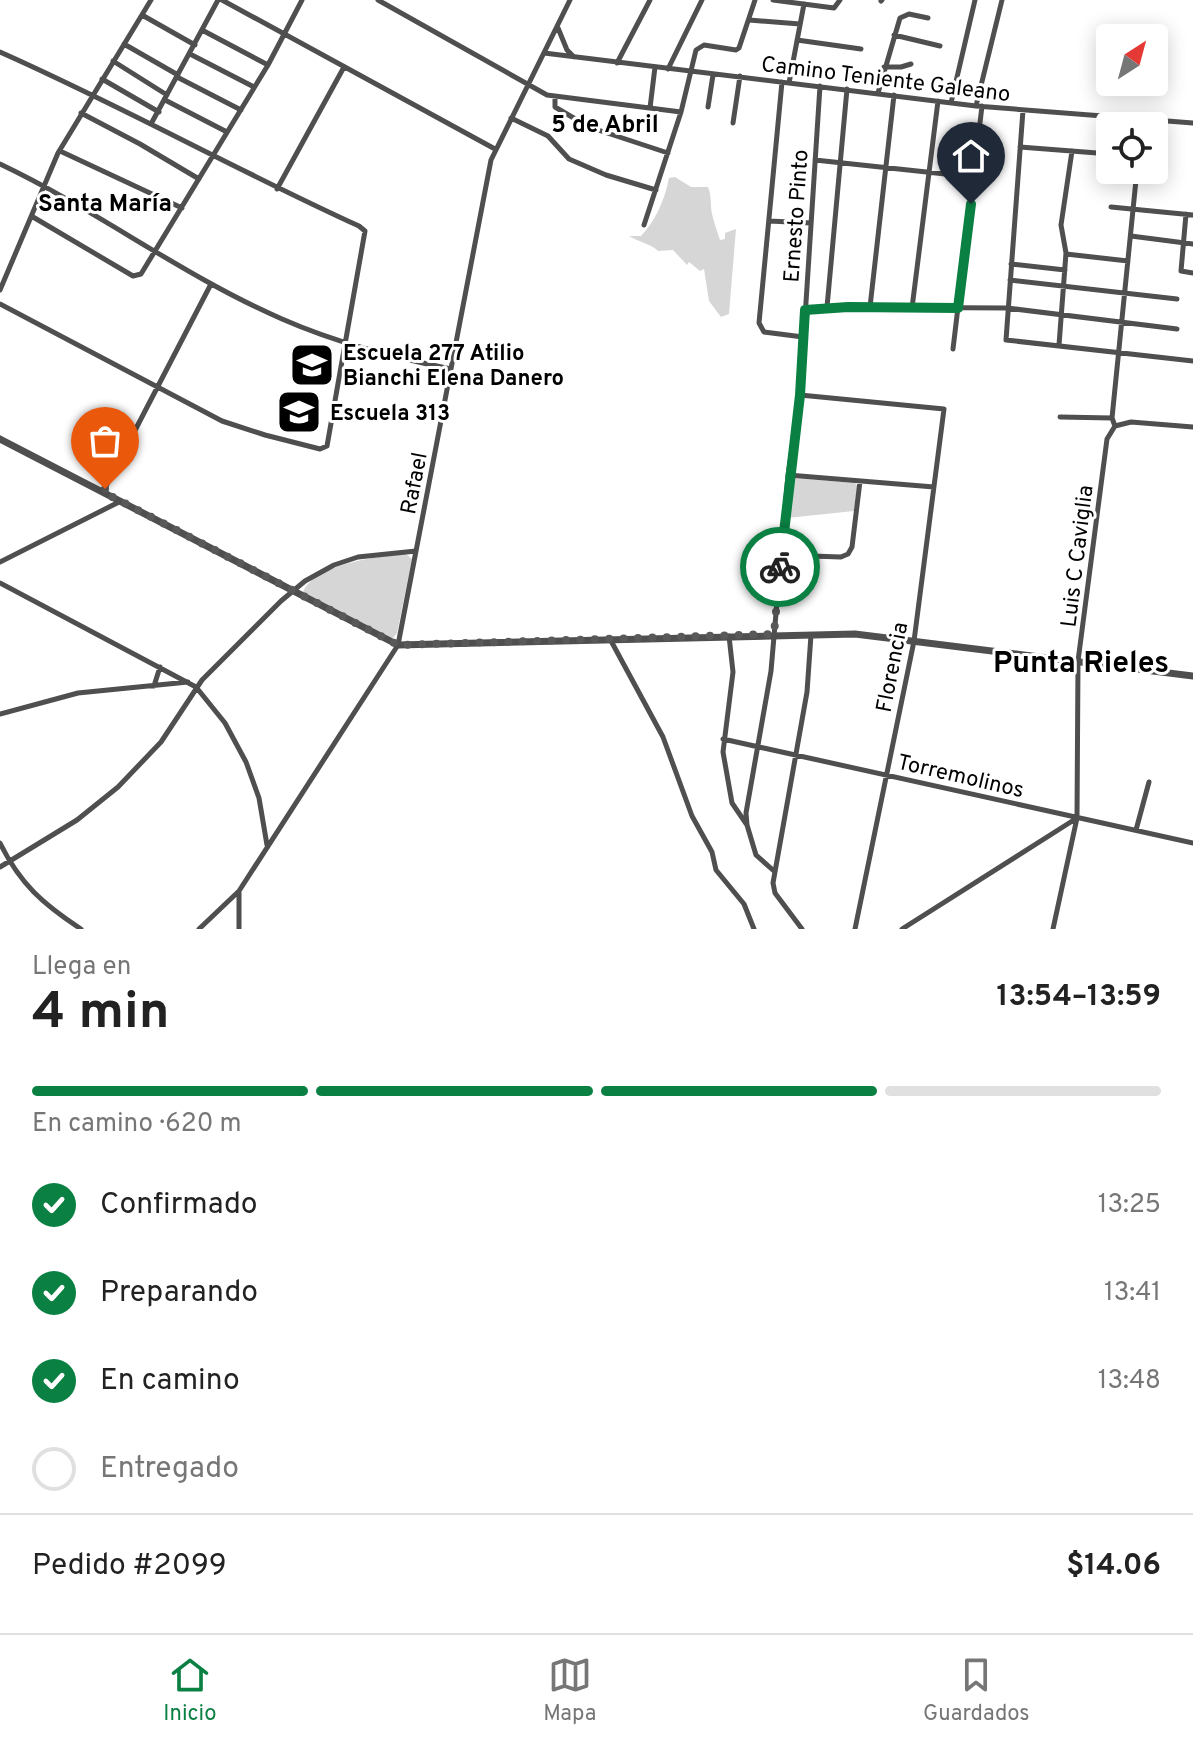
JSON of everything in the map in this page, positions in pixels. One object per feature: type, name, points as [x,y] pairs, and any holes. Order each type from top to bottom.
[{"type":"street","points":[[0,290],[3,275],[33,217],[60,151],[151,0]]},
{"type":"street","points":[[151,124],[220,0],[495,149]]},
{"type":"street","points":[[33,217],[133,276],[141,274],[268,65],[302,0]]},
{"type":"street","points":[[378,0],[555,97],[681,112]]},
{"type":"street","name":"Rafael","points":[[199,929],[239,891],[398,645],[489,168],[495,149],[570,0]]},
{"type":"street","points":[[617,63],[650,0]]},
{"type":"street","points":[[668,69],[702,0]]},
{"type":"street","points":[[644,225],[699,46],[739,48],[755,0]]},
{"type":"street","points":[[773,0],[836,7],[840,0]]},
{"type":"street","points":[[951,103],[975,0]]},
{"type":"street","points":[[953,349],[974,177],[979,106],[1002,0]]},
{"type":"street","points":[[803,337],[761,329],[759,323],[786,82],[804,4]]},
{"type":"street","points":[[878,93],[900,18],[905,14],[928,18]]},
{"type":"street","points":[[142,15],[195,45]]},
{"type":"street","points":[[749,20],[800,24]]},
{"type":"street","points":[[557,26],[567,50],[575,57]]},
{"type":"street","points":[[202,30],[268,65]]},
{"type":"street","points":[[894,35],[940,46]]},
{"type":"street","points":[[797,40],[861,49]]},
{"type":"street","points":[[124,44],[241,110]]},
{"type":"street","points":[[0,52],[93,94],[212,157],[365,231],[327,446],[320,449],[236,426],[0,304]]},
{"type":"street","name":"Camino Teniente Galeano","points":[[544,53],[1096,118]]},
{"type":"street","points":[[190,54],[254,87]]},
{"type":"street","points":[[113,61],[166,97],[227,132]]},
{"type":"street","points":[[884,67],[911,64]]},
{"type":"street","points":[[277,189],[344,67]]},
{"type":"street","points":[[650,108],[655,67]]},
{"type":"street","points":[[708,107],[713,75]]},
{"type":"street","points":[[733,123],[740,76]]},
{"type":"street","points":[[102,79],[159,112]]},
{"type":"street","name":"Ernesto Pinto","points":[[747,825],[746,813],[771,671],[788,475],[800,395],[820,86]]},
{"type":"street","points":[[827,307],[847,89]]},
{"type":"street","points":[[870,307],[894,95]]},
{"type":"street","points":[[555,97],[555,107],[574,120],[668,153]]},
{"type":"street","points":[[912,308],[938,101]]},
{"type":"street","points":[[1023,110],[1006,340],[1193,361]]},
{"type":"street","points":[[81,113],[199,179]]},
{"type":"street","points":[[511,118],[548,136],[563,155],[579,164],[656,190]]},
{"type":"street","name":"Camino Teniente Galeano","points":[[1168,123],[1193,123]]},
{"type":"street","points":[[1020,147],[1096,153]]},
{"type":"street","points":[[60,151],[182,208]]},
{"type":"street","points":[[1059,345],[1066,254],[1061,225],[1072,151]]},
{"type":"street","points":[[815,160],[974,177]]},
{"type":"street","points":[[0,164],[46,186],[211,284],[279,318],[346,344],[451,369]]},
{"type":"street","points":[[1136,184],[1112,418],[1115,426],[1131,422],[1193,427]]},
{"type":"street","points":[[1111,207],[1189,214],[1181,271],[1193,273]]},
{"type":"street","points":[[769,221],[811,223]]},
{"type":"street","points":[[1130,236],[1193,244]]},
{"type":"street","points":[[1066,254],[1128,261]]},
{"type":"street","points":[[1011,264],[1065,270]]},
{"type":"street","points":[[1010,280],[1177,299]]},
{"type":"street","points":[[103,492],[211,284]]},
{"type":"street","points":[[805,310],[827,307],[1007,308],[1177,329]]},
{"type":"street","name":"Florencia","points":[[800,395],[944,409],[914,641],[855,929]]},
{"type":"street","points":[[1060,417],[1112,418]]},
{"type":"street","name":"Luis C Caviglia","points":[[1053,929],[1077,818],[1078,661],[1107,439],[1115,426]]},
{"type":"street","points":[[0,439],[398,645],[855,634],[1193,676]]},
{"type":"street","points":[[788,475],[934,487]]},
{"type":"street","points":[[780,555],[841,557],[848,554],[852,547],[860,481]]},
{"type":"street","points":[[0,562],[121,501]]},
{"type":"street","points":[[0,867],[77,820],[118,787],[167,735],[196,687],[293,591],[341,562],[369,554],[416,551]]},
{"type":"street","points":[[0,583],[196,687],[219,715],[246,762],[259,798],[267,847]]},
{"type":"street","points":[[802,929],[775,893],[774,871],[807,692],[811,634]]},
{"type":"street","points":[[729,635],[733,672],[723,739],[732,803],[747,825],[756,855],[774,871]]},
{"type":"street","points":[[609,638],[663,737],[692,816],[712,852],[716,870],[744,904],[754,929]]},
{"type":"street","points":[[154,686],[160,666]]},
{"type":"street","points":[[0,714],[78,693],[189,682]]},
{"type":"street","name":"Torremolinos","points":[[723,739],[1193,843]]},
{"type":"street","points":[[1136,830],[1149,782]]},
{"type":"street","points":[[902,929],[1077,818]]},
{"type":"street","points":[[0,843],[23,882],[38,898],[81,929]]},
{"type":"street","points":[[239,891],[239,929]]},
{"type":"shaded area","points":[[675,177],[691,187],[708,187],[720,240],[725,239],[725,233],[736,229],[729,314],[721,317],[709,301],[704,269],[700,271],[689,262],[687,265],[673,250],[658,251],[629,236],[641,236],[646,230],[659,209],[669,178]]},
{"type":"shaded area","points":[[793,478],[855,483],[854,511],[787,518]]},
{"type":"shaded area","points":[[406,554],[412,559],[397,633],[393,638],[303,592],[310,582],[334,568]]},
{"type":"way so far","points":[[105,489],[103,492],[398,645],[774,634],[780,567]]},
{"type":"place","name":"Escuela 277 Atilio Bianchi Elena Danero","points":[[312,365]]},
{"type":"place","name":"Escuela 313","points":[[299,412]]},
{"type":"district","name":"5 de Abril","points":[[605,124]]},
{"type":"district","name":"Santa María","points":[[105,203]]},
{"type":"district","name":"Punta Rieles","points":[[1081,662]]},
{"type":"route","points":[[780,567],[788,475],[800,395],[805,310],[827,307],[958,308],[971,204]]}]
